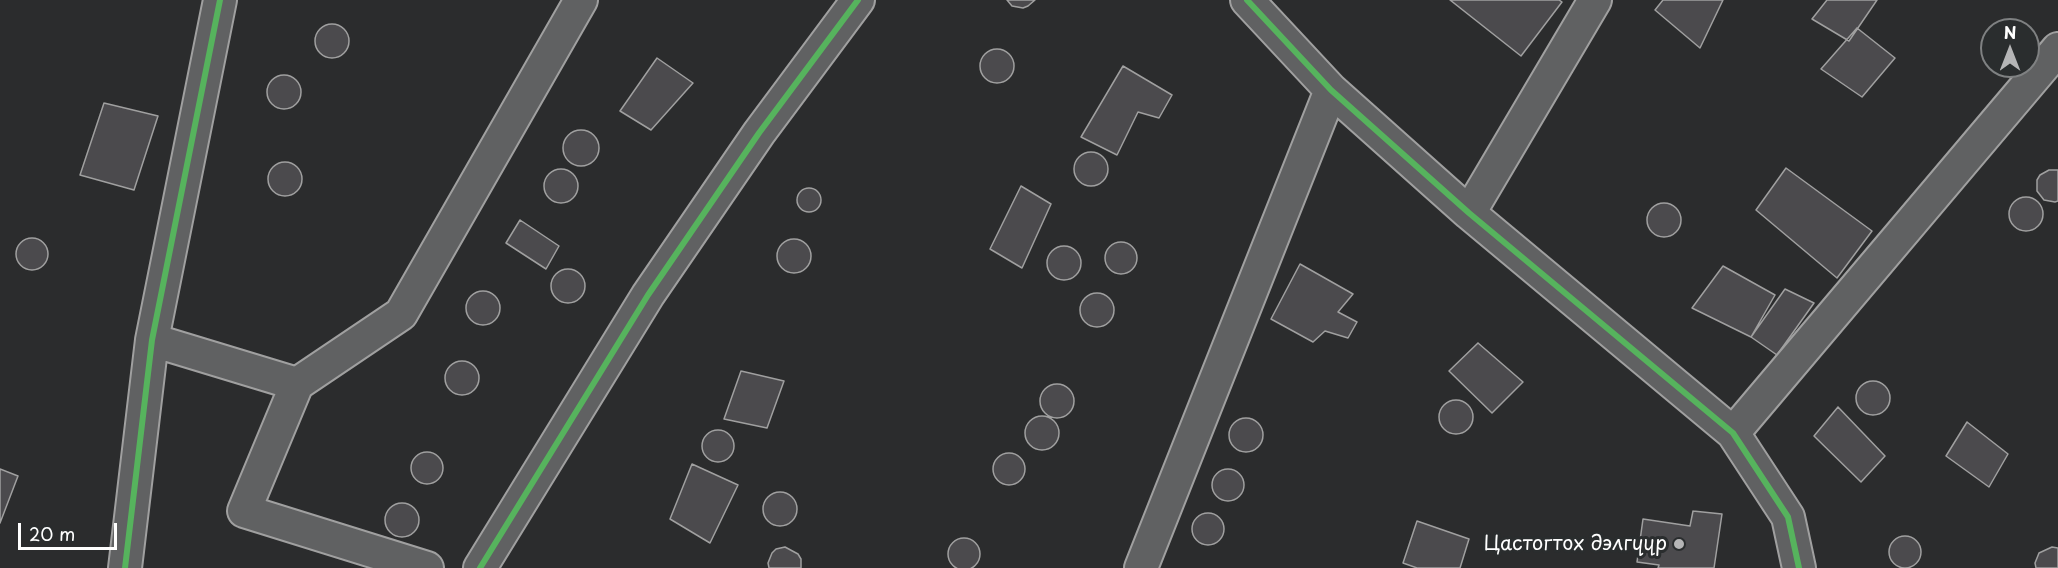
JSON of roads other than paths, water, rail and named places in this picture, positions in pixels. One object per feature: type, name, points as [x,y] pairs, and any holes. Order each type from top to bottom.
[{"type":"street","points":[[124,568],[152,340],[219,0]]},
{"type":"street","points":[[427,568],[244,511],[297,384],[401,314],[581,0]]},
{"type":"street","points":[[480,568],[648,295],[759,133],[858,0]]},
{"type":"street","points":[[1247,0],[1331,90],[1469,213],[1733,433],[1788,517],[1799,568]]},
{"type":"street","points":[[1469,213],[1595,0]]},
{"type":"street","points":[[1733,433],[2058,49]]},
{"type":"street","points":[[1141,568],[1331,90]]},
{"type":"street","points":[[152,340],[297,384]]},
{"type":"place","name":"Цастогтох дэлгүүр","points":[[1679,544]]}]
